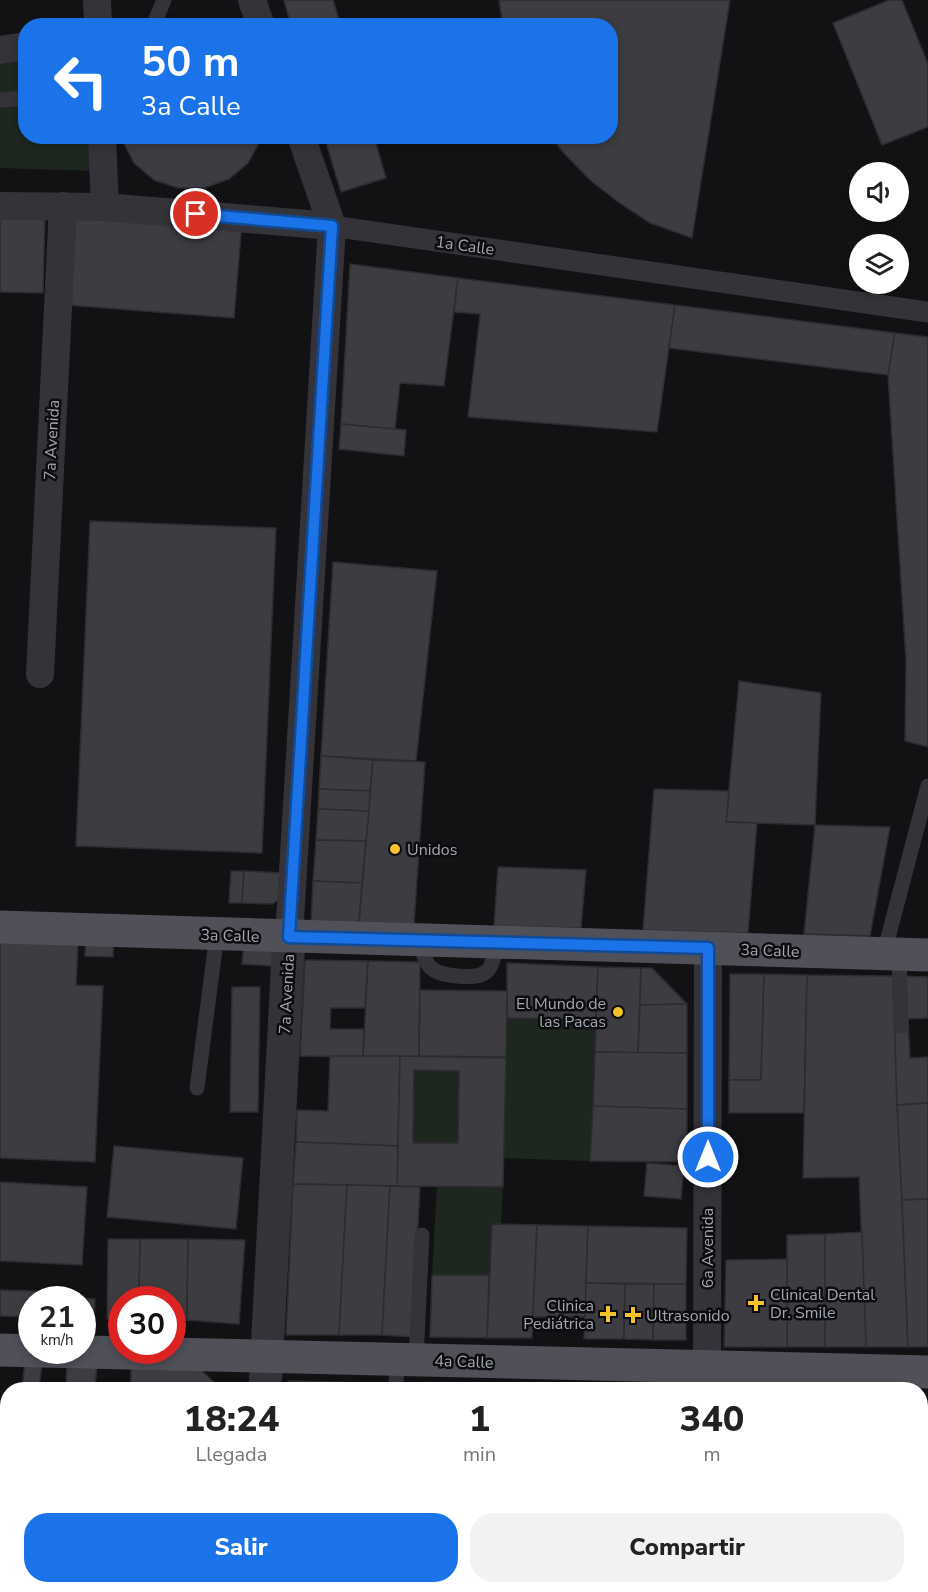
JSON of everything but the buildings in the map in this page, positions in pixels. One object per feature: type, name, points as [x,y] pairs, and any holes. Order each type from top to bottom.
[{"type":"main road","name":"3a Calle","points":[[0,927],[904,954]]},
{"type":"main road","name":"4a Calle","points":[[0,1350],[266,1356],[403,1369],[707,1368],[744,1374],[928,1372]]},
{"type":"street","points":[[97,0],[98,18]]},
{"type":"street","points":[[252,0],[258,18]]},
{"type":"street","points":[[0,50],[18,47]]},
{"type":"street","points":[[102,144],[105,207]]},
{"type":"street","name":"7a Avenida","points":[[265,1382],[289,937],[332,226],[304,144]]},
{"type":"street","name":"1a Calle","points":[[0,206],[105,207],[332,226],[928,312]]},
{"type":"street","name":"7a Avenida","points":[[40,674],[63,206]]},
{"type":"street","name":"6a Avenida","points":[[707,1368],[708,948]]},
{"type":"lane","points":[[156,18],[164,0]]},
{"type":"lane","points":[[0,100],[18,99]]},
{"type":"lane","points":[[902,1026],[904,954],[928,786]]},
{"type":"lane","points":[[197,1088],[217,934]]},
{"type":"lane","points":[[403,1369],[422,1235]]},
{"type":"shaded area","points":[[18,59],[18,144],[95,144],[97,171],[0,168],[0,60]]},
{"type":"shaded area","points":[[507,1018],[596,1020],[590,1161],[503,1158]]},
{"type":"shaded area","points":[[414,1070],[459,1071],[458,1143],[413,1143]]},
{"type":"shaded area","points":[[437,1186],[503,1187],[501,1224],[492,1225],[489,1275],[432,1275]]},
{"type":"place","name":"Unidos","points":[[395,849]]},
{"type":"place","name":"El Mundo de las Pacas","points":[[618,1012]]},
{"type":"place","name":"Clinical Dental Dr. Smile","points":[[756,1303]]},
{"type":"place","name":"Clinica Pediátrica","points":[[608,1314]]},
{"type":"place","name":"Ultrasonido","points":[[633,1315]]},
{"type":"route","points":[[196,214],[332,226],[289,937],[708,948],[708,1157]]}]
